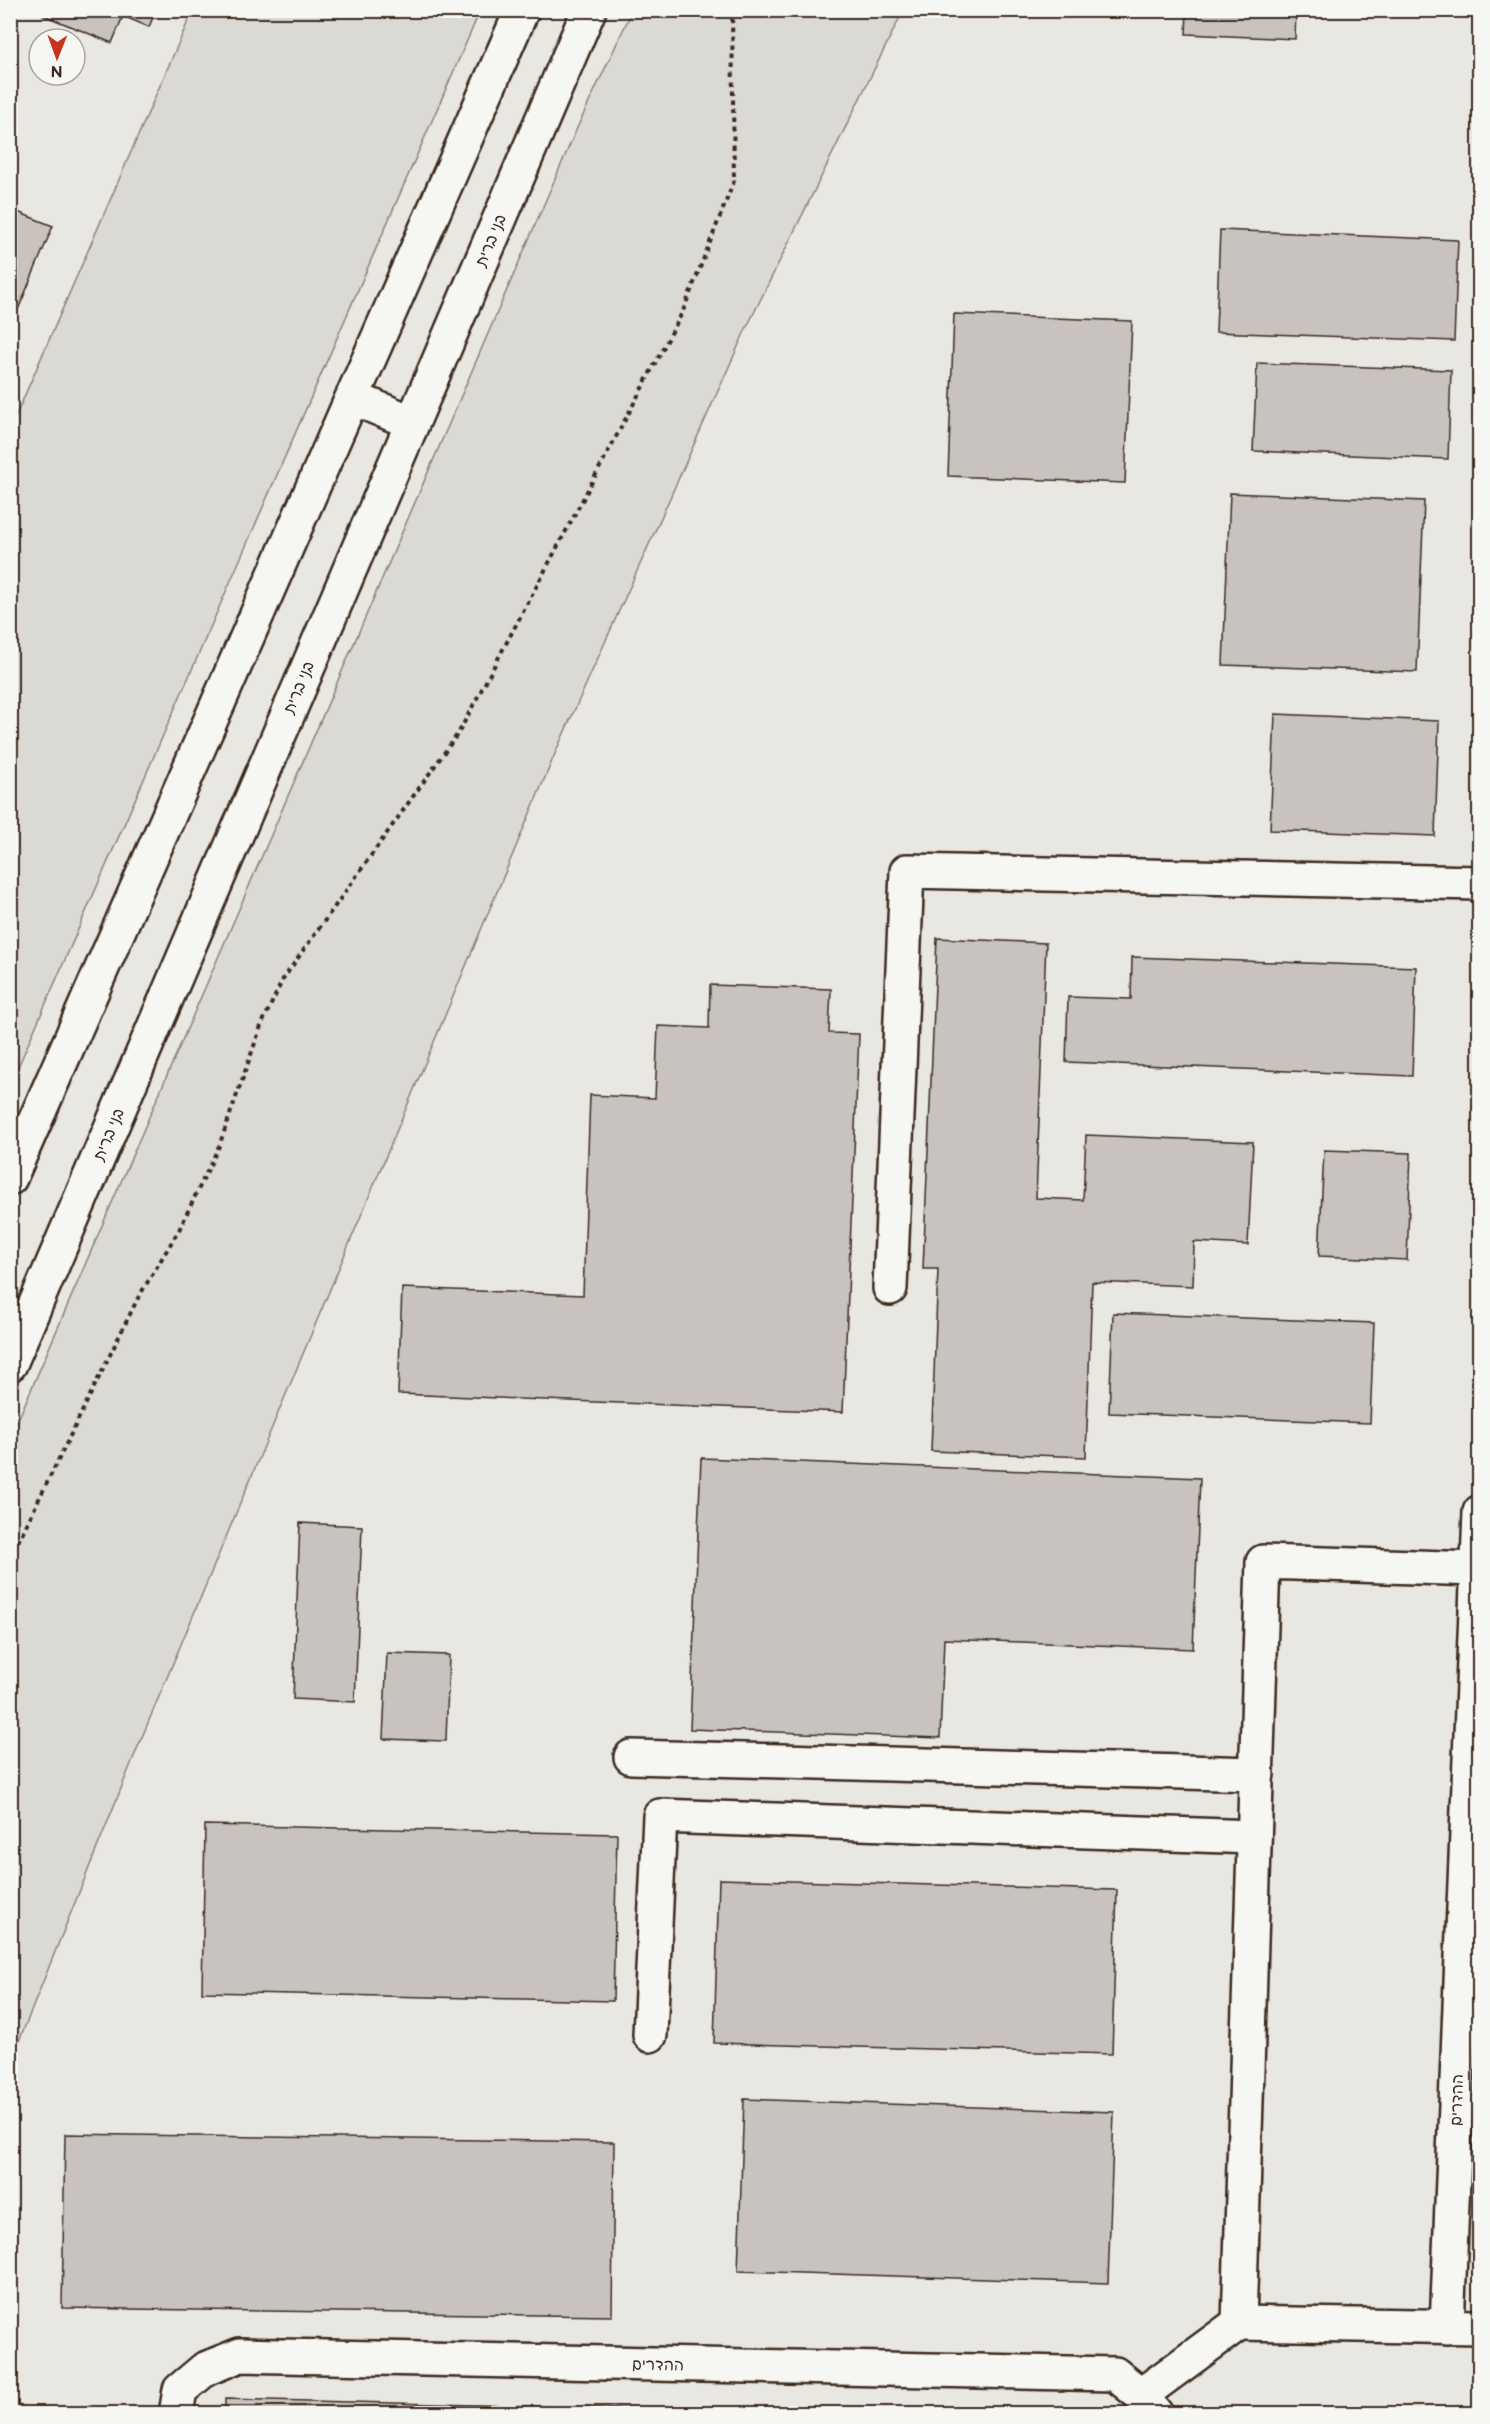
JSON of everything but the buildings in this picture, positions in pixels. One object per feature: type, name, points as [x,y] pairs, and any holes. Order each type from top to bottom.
[{"type":"main road","points":[[10,1178],[354,398],[522,10]]},
{"type":"main road","name":"בני ברית","points":[[10,1364],[589,10]]},
{"type":"main road","points":[[354,398],[411,422]]},
{"type":"main road","points":[[890,1288],[907,871],[1479,883]]},
{"type":"main road","name":"ההדרים","points":[[1447,2327],[1479,1512]]},
{"type":"main road","points":[[1239,2323],[1263,1562],[1477,1569]]},
{"type":"main road","points":[[631,1757],[1257,1774]]},
{"type":"main road","points":[[650,2035],[660,1816],[1254,1837]]},
{"type":"main road","points":[[1148,2404],[1239,2323],[1479,2327]]},
{"type":"main road","name":"ההדרים","points":[[176,2414],[180,2390],[205,2369],[240,2355],[1115,2374],[1148,2404]]},
{"type":"path","points":[[10,1558],[138,1298],[179,1230],[219,1146],[261,1026],[283,979],[459,732],[683,311],[734,182],[732,10]]},
{"type":"shaded area","points":[[193,10],[480,11],[11,1083],[11,427]]},
{"type":"shaded area","points":[[11,11],[1479,11],[1479,2413],[11,2414]]},
{"type":"shaded area","points":[[632,11],[903,11],[745,331],[557,749],[137,1749],[11,2061],[11,1436],[577,128]]}]
